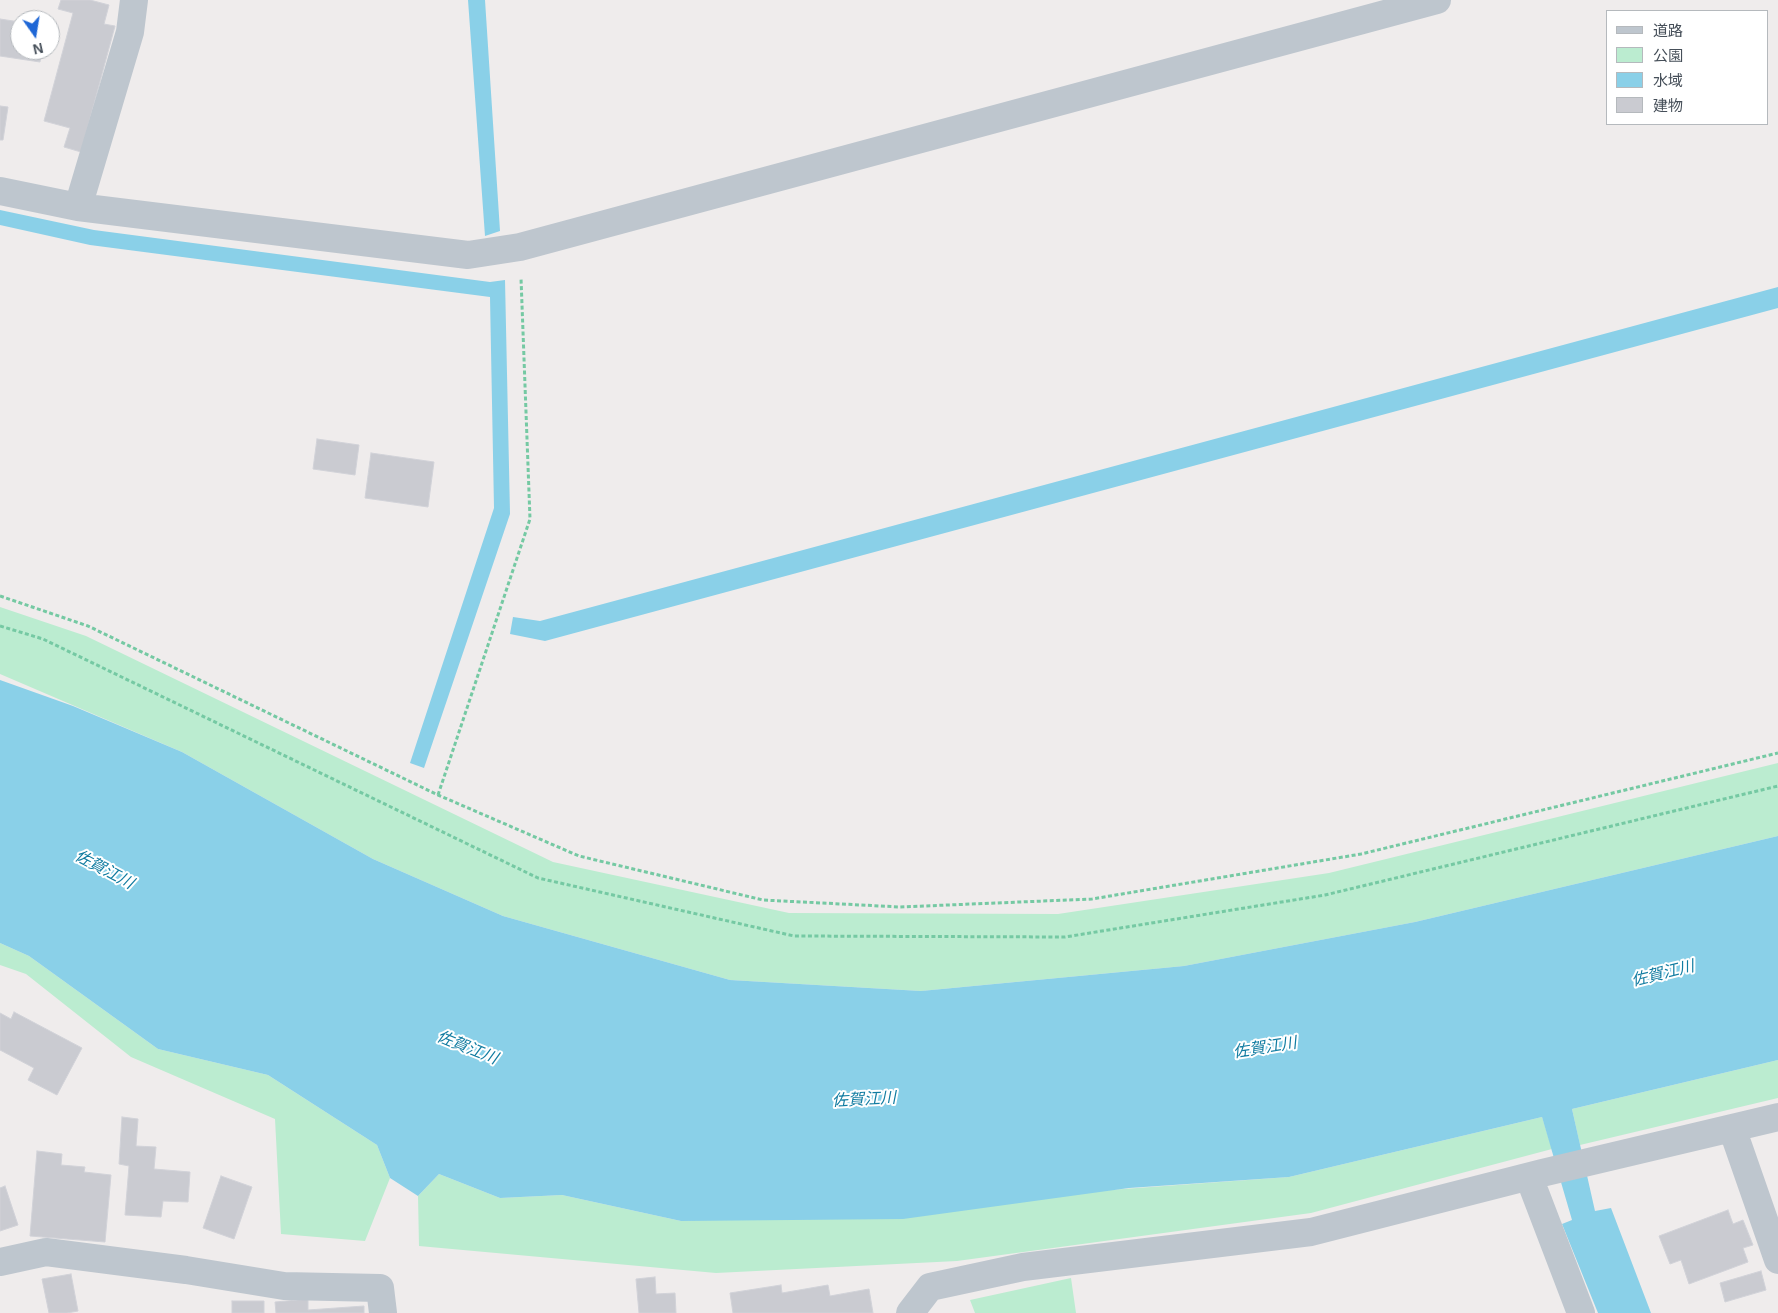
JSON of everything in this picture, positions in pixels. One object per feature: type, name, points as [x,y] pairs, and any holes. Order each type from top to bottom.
[{"type":"street","points":[[78,207],[130,32],[134,0]]},
{"type":"street","points":[[0,191],[78,207],[468,255],[520,247],[1437,0]]},
{"type":"street","points":[[910,1313],[930,1286],[1023,1267],[1311,1232],[1535,1175],[1778,1117]]},
{"type":"street","points":[[1732,1128],[1778,1260]]},
{"type":"street","points":[[1535,1175],[1581,1313]]},
{"type":"street","points":[[0,1262],[46,1252],[186,1270],[284,1286],[380,1288],[383,1313]]},
{"type":"path","points":[[438,795],[530,520],[520,247]]},
{"type":"path","points":[[0,596],[88,626],[438,795],[579,856],[764,900],[900,907],[1092,899],[1361,854],[1778,753]]},
{"type":"path","points":[[0,626],[43,639],[538,878],[794,936],[1065,937],[1325,896],[1778,786]]},
{"type":"green space","points":[[0,607],[86,636],[553,862],[789,913],[1058,914],[1329,873],[1778,763],[1778,836],[1415,922],[1184,966],[921,991],[730,980],[503,916],[373,859],[182,752],[0,674]]},
{"type":"green space","points":[[0,943],[29,956],[158,1049],[268,1075],[377,1145],[390,1178],[365,1241],[281,1234],[275,1119],[131,1057],[26,974],[0,965]]},
{"type":"green space","points":[[1778,1060],[1778,1098],[1580,1145],[1572,1109]]},
{"type":"green space","points":[[1542,1117],[1552,1149],[1311,1213],[957,1261],[716,1273],[419,1246],[418,1196],[439,1174],[500,1198],[562,1195],[681,1221],[1289,1177]]},
{"type":"green space","points":[[1071,1278],[1076,1313],[975,1313],[970,1300]]},
{"type":"water","points":[[468,0],[485,0],[500,231],[485,236]]},
{"type":"water","points":[[0,210],[94,230],[490,282],[505,280],[510,514],[424,768],[410,763],[494,508],[490,297],[90,245],[0,225]]},
{"type":"water","points":[[1778,287],[1778,308],[545,641],[510,634],[513,617],[540,621]]},
{"type":"water","name":"佐賀江川","points":[[0,680],[73,706],[182,752],[373,859],[503,916],[730,980],[921,991],[1184,966],[1415,922],[1778,836],[1778,1060],[1572,1109],[1595,1211],[1611,1208],[1651,1313],[1598,1313],[1562,1224],[1572,1220],[1542,1117],[1289,1177],[1129,1188],[903,1219],[681,1221],[562,1195],[500,1198],[439,1174],[418,1196],[390,1178],[377,1145],[268,1075],[158,1049],[29,956],[0,943]]},
{"type":"building","points":[[61,0],[90,0],[109,5],[104,24],[115,26],[81,152],[64,147],[70,128],[44,121],[73,13],[58,9]]},
{"type":"building","points":[[0,19],[10,20],[10,58],[0,56]]},
{"type":"building","points":[[0,106],[8,107],[3,140],[0,140]]},
{"type":"building","points":[[317,439],[359,445],[355,475],[313,469]]},
{"type":"building","points":[[371,453],[434,462],[428,507],[365,498]]},
{"type":"building","points":[[14,1012],[82,1048],[57,1095],[28,1080],[34,1068],[0,1050],[0,1013],[11,1019]]},
{"type":"building","points":[[122,1117],[138,1119],[136,1146],[156,1147],[154,1169],[190,1172],[188,1202],[163,1201],[161,1217],[125,1215],[129,1166],[119,1164]]},
{"type":"building","points":[[37,1151],[62,1154],[61,1165],[85,1167],[84,1172],[111,1175],[105,1242],[30,1236]]},
{"type":"building","points":[[221,1176],[252,1187],[234,1239],[203,1228]]},
{"type":"building","points":[[5,1186],[18,1225],[0,1231],[0,1188]]},
{"type":"building","points":[[1728,1210],[1733,1224],[1743,1220],[1753,1245],[1743,1248],[1748,1262],[1689,1284],[1681,1260],[1670,1264],[1659,1236]]},
{"type":"building","points":[[1761,1271],[1766,1290],[1725,1302],[1720,1283]]},
{"type":"building","points":[[71,1274],[78,1311],[49,1313],[42,1279]]},
{"type":"building","points":[[655,1277],[656,1294],[675,1293],[676,1313],[639,1313],[636,1279]]},
{"type":"building","points":[[781,1285],[782,1293],[828,1285],[830,1296],[869,1289],[873,1313],[733,1313],[730,1293]]},
{"type":"building","points":[[308,1299],[308,1310],[364,1306],[364,1313],[276,1313],[275,1302]]},
{"type":"building","points":[[232,1301],[264,1301],[264,1313],[232,1313]]}]
